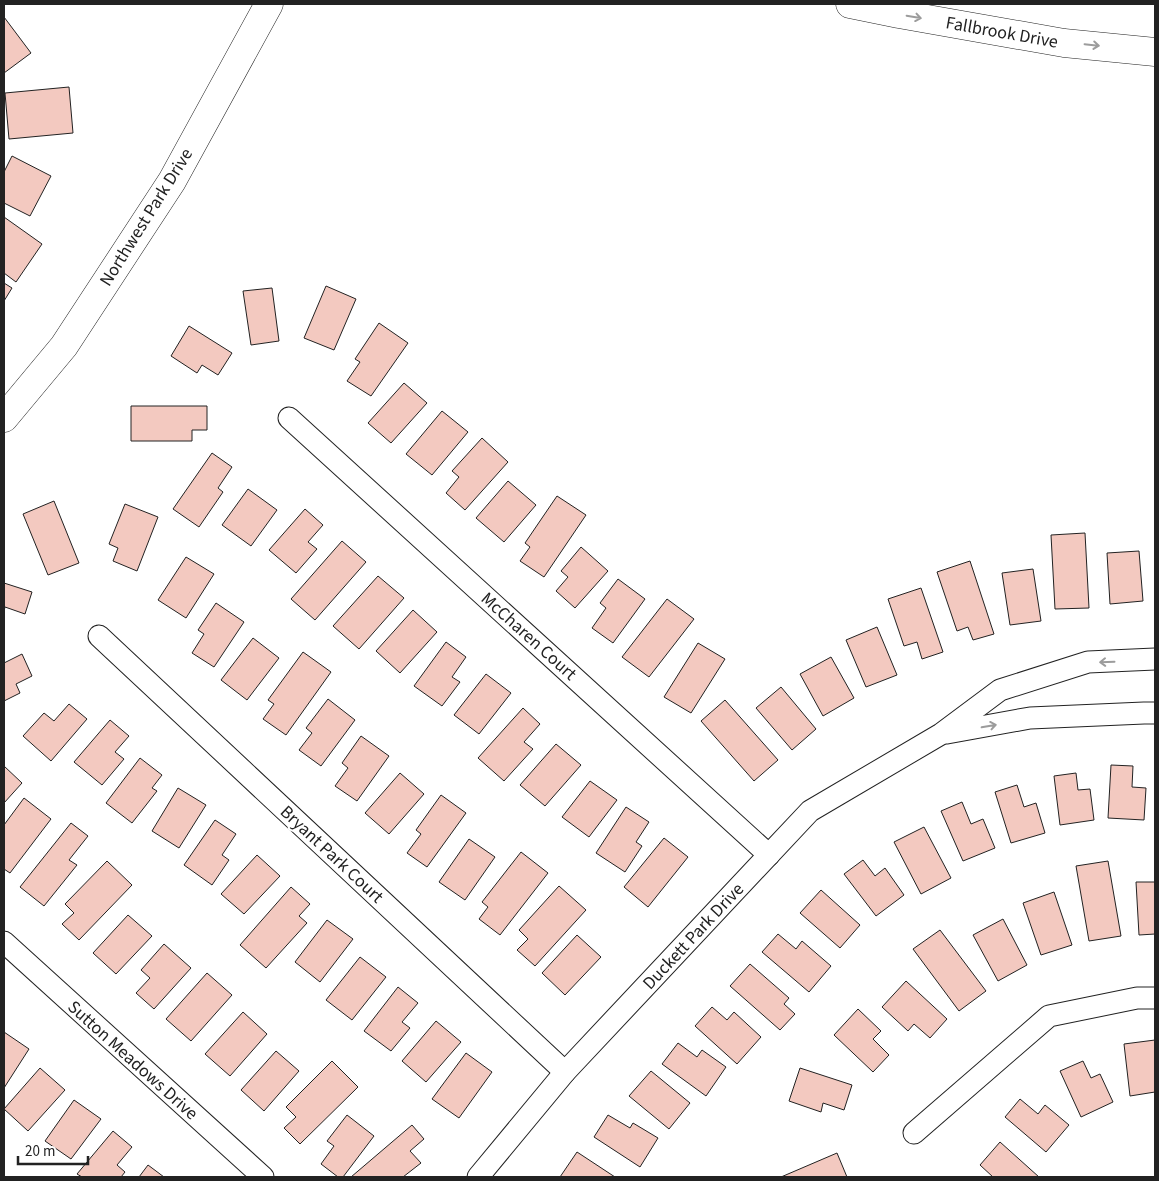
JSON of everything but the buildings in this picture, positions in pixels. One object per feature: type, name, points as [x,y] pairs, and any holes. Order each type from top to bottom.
[{"type":"street","name":"Northwest Park Drive","points":[[4,418],[64,346],[172,181],[269,4]]},
{"type":"street","name":"Fallbrook Drive","points":[[850,4],[1064,43],[1155,52]]},
{"type":"street","name":"McCharen Court","points":[[289,418],[769,855]]},
{"type":"street","name":"Bryant Park Court","points":[[99,636],[565,1072]]},
{"type":"street","name":"Duckett Park Drive","points":[[478,1177],[565,1072],[810,811],[941,734],[1000,690],[1088,662],[1155,659]]},
{"type":"street","name":"Duckett Park Drive","points":[[941,734],[1030,718],[1155,714]]},
{"type":"street","name":"Sutton Meadows Drive","points":[[4,942],[263,1177]]},
{"type":"street","points":[[914,1133],[1049,1016],[1136,998],[1155,998]]}]
